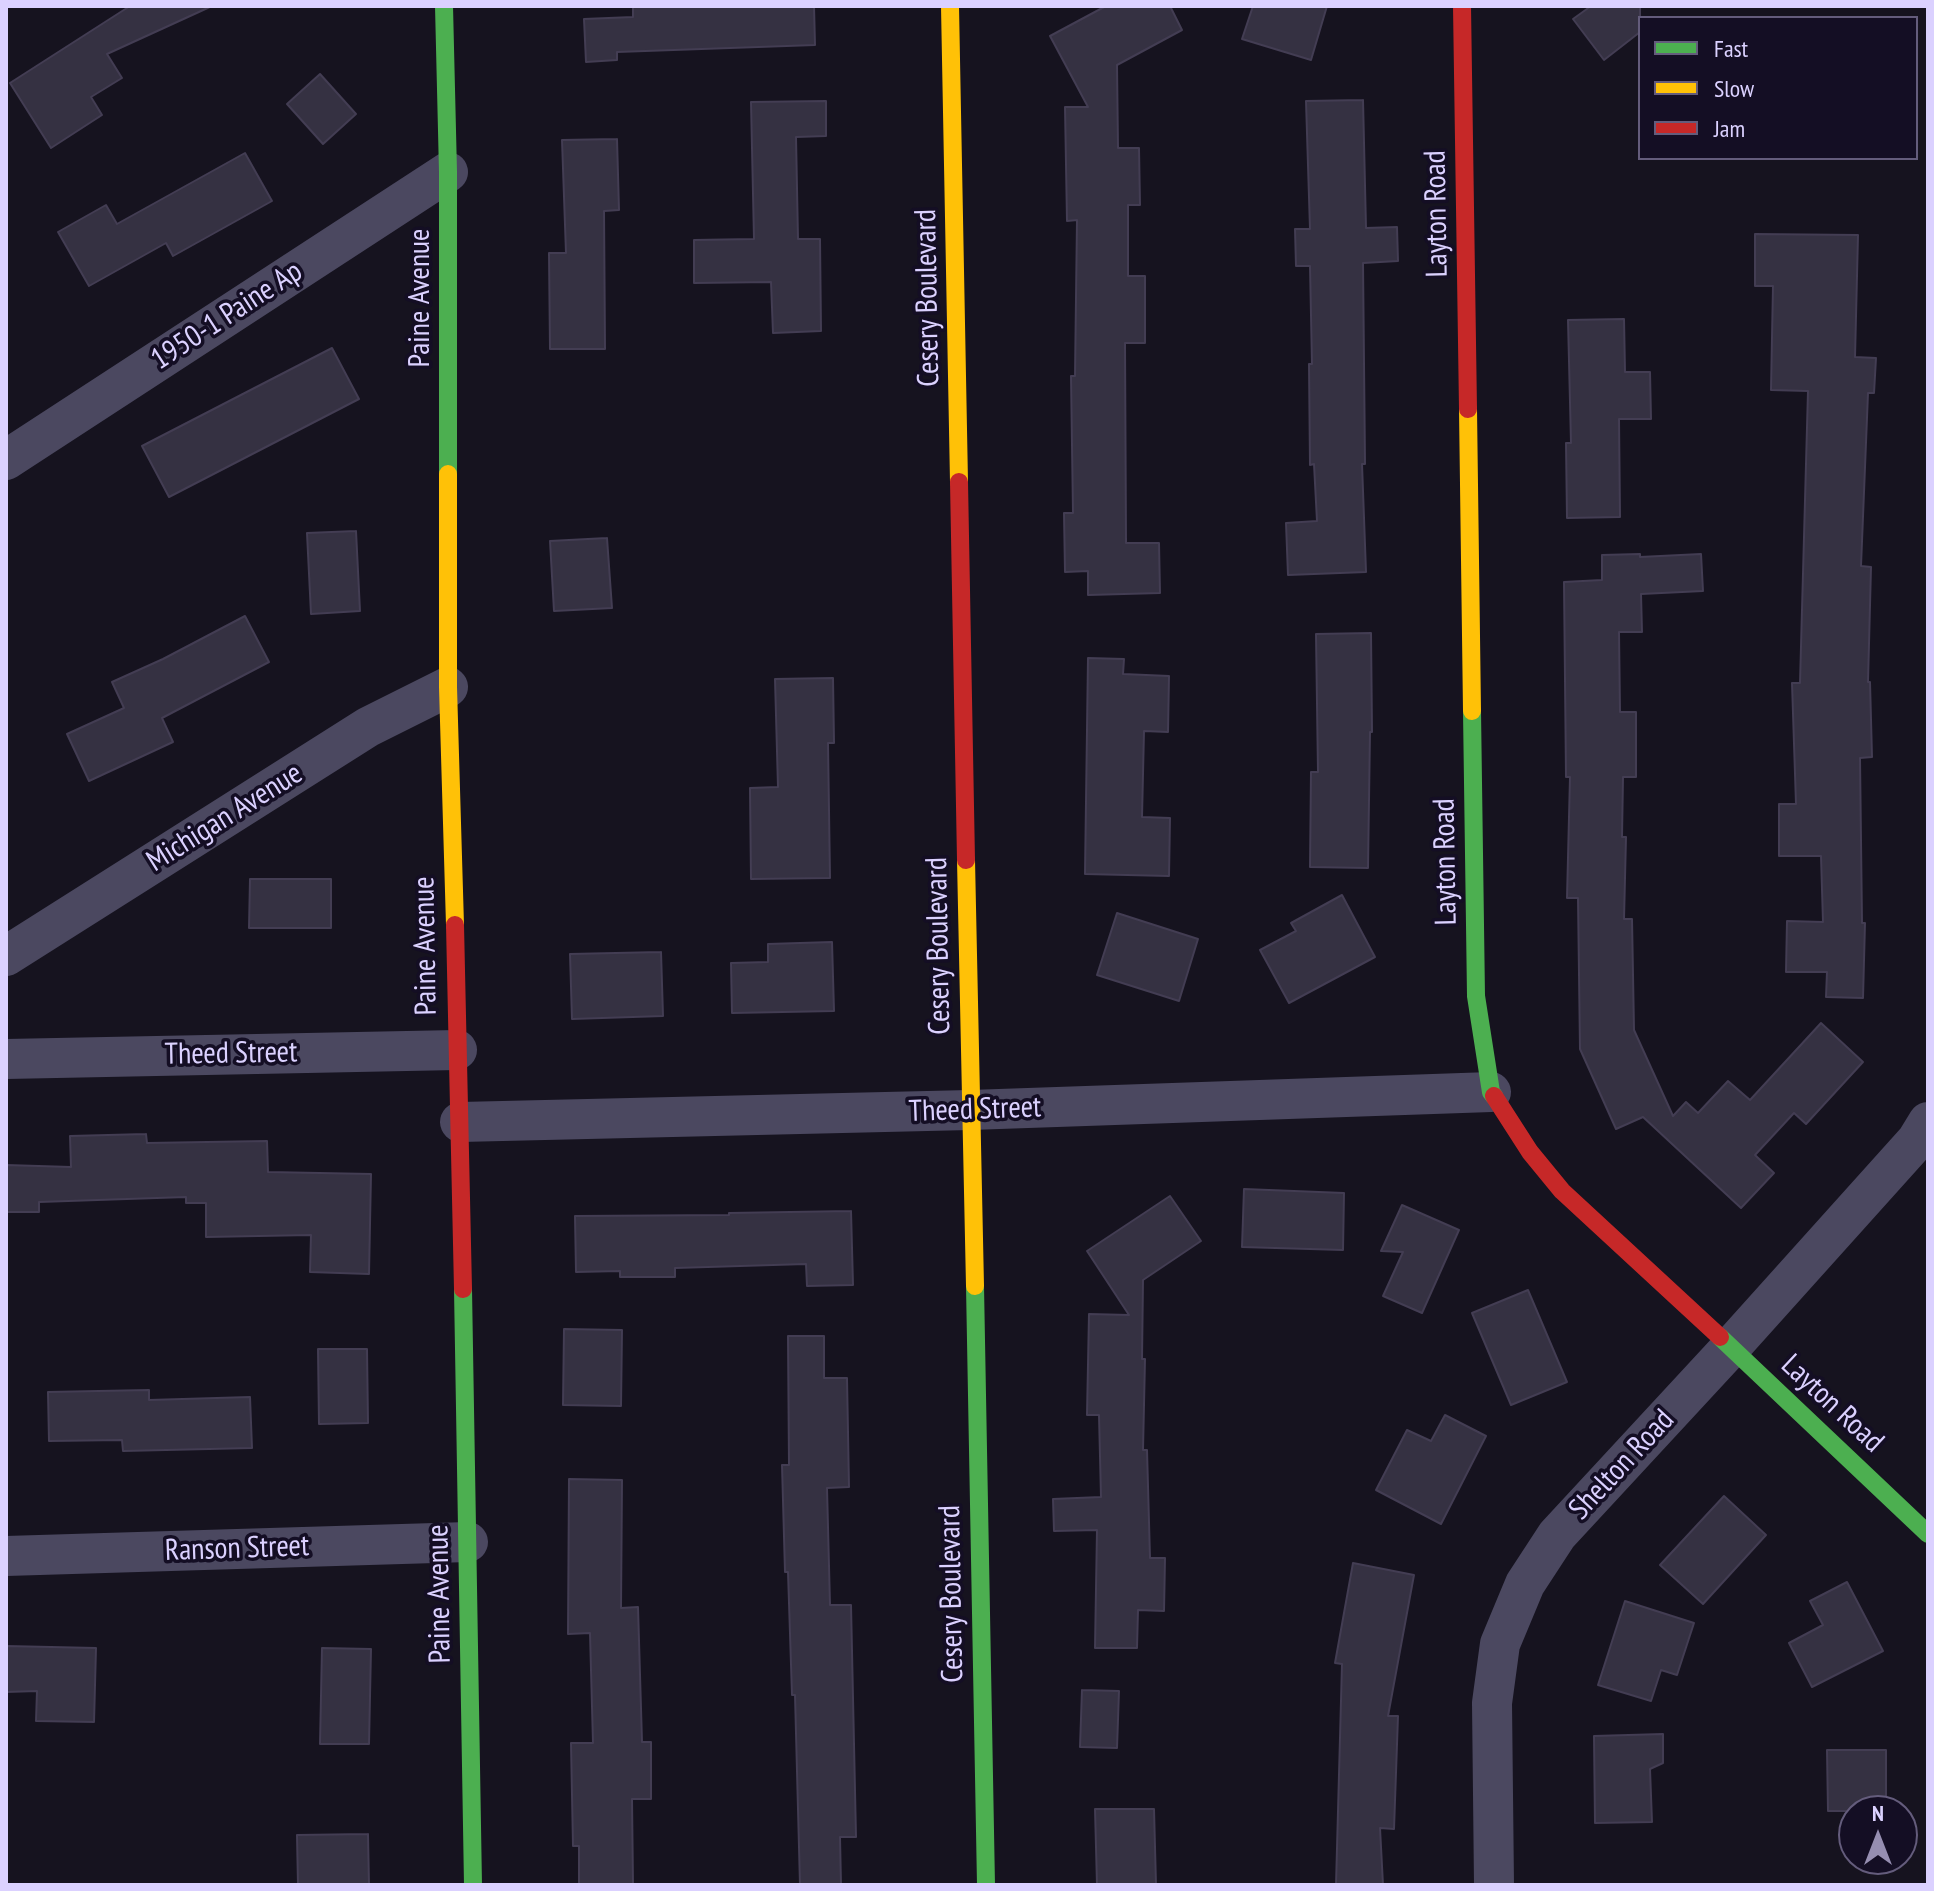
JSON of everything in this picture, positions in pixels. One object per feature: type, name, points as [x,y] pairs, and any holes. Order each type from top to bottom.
[{"type":"street","name":"Paine Avenue","points":[[444,6],[448,172],[448,687],[460,1122],[473,1885]]},
{"type":"street","name":"Cesery Boulevard","points":[[950,6],[986,1885]]},
{"type":"street","name":"Layton Road","points":[[1462,6],[1476,996],[1491,1092],[1530,1152],[1562,1191],[1928,1534]]},
{"type":"street","name":"1950-1 Paine Ap","points":[[6,460],[448,172]]},
{"type":"street","name":"Michigan Avenue","points":[[6,956],[368,727],[448,687]]},
{"type":"street","name":"Theed Street","points":[[6,1059],[457,1050]]},
{"type":"street","name":"Theed Street","points":[[460,1122],[970,1110],[1491,1092]]},
{"type":"street","name":"Shelton Road","points":[[1494,1885],[1492,1703],[1500,1644],[1525,1584],[1557,1535],[1917,1140],[1928,1122]]},
{"type":"street","name":"Ranson Street","points":[[6,1556],[468,1542]]},
{"type":"building","points":[[130,6],[212,6],[107,54],[122,78],[91,97],[102,115],[51,148],[10,83]]},
{"type":"building","points":[[633,6],[814,6],[815,45],[617,52],[617,60],[586,62],[584,19],[633,17]]},
{"type":"building","points":[[1106,6],[1170,6],[1182,30],[1117,65],[1118,148],[1139,148],[1140,205],[1128,205],[1128,276],[1145,276],[1145,343],[1125,343],[1126,543],[1159,543],[1160,593],[1088,595],[1088,571],[1065,572],[1064,513],[1073,513],[1071,376],[1075,376],[1077,220],[1067,221],[1065,107],[1088,107],[1050,36]]},
{"type":"building","points":[[1253,6],[1327,6],[1311,60],[1242,39]]},
{"type":"building","points":[[1591,6],[1640,6],[1638,34],[1604,60],[1573,19]]},
{"type":"building","points":[[320,74],[356,114],[323,144],[287,104]]},
{"type":"building","points":[[1363,100],[1366,228],[1397,227],[1398,261],[1363,263],[1365,464],[1362,464],[1366,572],[1288,575],[1286,523],[1317,521],[1314,464],[1310,465],[1310,266],[1296,266],[1295,229],[1310,229],[1306,101]]},
{"type":"building","points":[[826,101],[826,136],[796,137],[798,239],[820,239],[821,331],[773,333],[771,282],[694,283],[694,240],[754,239],[751,102]]},
{"type":"building","points":[[617,139],[619,210],[604,211],[605,349],[550,349],[549,253],[566,253],[562,140]]},
{"type":"building","points":[[245,153],[272,201],[173,256],[166,243],[89,286],[58,232],[106,205],[117,224]]},
{"type":"building","points":[[1755,234],[1858,235],[1855,357],[1876,358],[1874,393],[1868,393],[1861,566],[1871,567],[1868,682],[1872,757],[1860,758],[1862,923],[1865,923],[1863,998],[1826,997],[1827,972],[1786,972],[1787,921],[1823,922],[1821,856],[1779,856],[1779,804],[1796,804],[1792,683],[1800,683],[1808,391],[1771,390],[1773,286],[1755,286]]},
{"type":"building","points":[[1624,319],[1625,372],[1650,372],[1651,419],[1619,419],[1620,517],[1567,518],[1566,443],[1571,443],[1568,320]]},
{"type":"building","points":[[332,348],[359,399],[169,497],[142,446]]},
{"type":"building","points":[[356,531],[360,611],[311,614],[307,533]]},
{"type":"building","points":[[607,538],[612,608],[554,611],[550,541]]},
{"type":"building","points":[[1640,554],[1640,557],[1701,554],[1703,591],[1641,594],[1642,632],[1619,632],[1620,712],[1636,712],[1636,777],[1623,777],[1622,837],[1626,837],[1624,919],[1632,919],[1634,1030],[1673,1116],[1686,1102],[1698,1113],[1728,1081],[1750,1100],[1821,1023],[1863,1062],[1806,1124],[1794,1113],[1755,1155],[1774,1173],[1741,1208],[1643,1117],[1616,1129],[1580,1049],[1578,898],[1567,898],[1570,777],[1566,777],[1564,582],[1602,580],[1602,555]]},
{"type":"building","points":[[245,616],[269,662],[162,718],[173,742],[89,781],[67,734],[124,708],[112,682]]},
{"type":"building","points":[[1371,633],[1368,868],[1310,867],[1311,772],[1318,772],[1316,634]]},
{"type":"building","points":[[1088,658],[1124,659],[1123,674],[1169,676],[1168,732],[1144,731],[1142,817],[1170,818],[1169,876],[1085,874]]},
{"type":"building","points":[[833,678],[834,743],[828,743],[830,878],[751,879],[750,788],[778,787],[775,679]]},
{"type":"building","points":[[250,879],[331,879],[331,928],[249,928]]},
{"type":"building","points":[[1342,895],[1375,957],[1289,1003],[1260,950],[1296,931],[1291,923]]},
{"type":"building","points":[[1117,913],[1198,939],[1179,1001],[1097,975]]},
{"type":"building","points":[[832,942],[834,1011],[732,1013],[731,963],[768,962],[768,944]]},
{"type":"building","points":[[661,952],[663,1016],[572,1019],[570,954]]},
{"type":"building","points":[[146,1134],[147,1143],[267,1141],[268,1172],[371,1174],[369,1274],[310,1272],[311,1235],[206,1237],[206,1203],[186,1203],[186,1197],[39,1202],[39,1212],[6,1212],[6,1165],[71,1167],[70,1136]]},
{"type":"building","points":[[1244,1189],[1344,1193],[1343,1250],[1242,1247]]},
{"type":"building","points":[[1170,1196],[1201,1241],[1143,1280],[1143,1450],[1147,1450],[1150,1558],[1165,1558],[1164,1611],[1138,1610],[1137,1648],[1095,1648],[1097,1530],[1054,1531],[1053,1499],[1101,1497],[1099,1415],[1087,1415],[1089,1314],[1129,1315],[1087,1251]]},
{"type":"building","points":[[1402,1205],[1459,1230],[1422,1313],[1383,1296],[1403,1252],[1381,1251]]},
{"type":"building","points":[[851,1211],[853,1285],[807,1286],[806,1264],[675,1268],[675,1277],[620,1277],[620,1271],[576,1272],[575,1216]]},
{"type":"building","points":[[1528,1290],[1567,1382],[1511,1405],[1472,1313]]},
{"type":"building","points":[[564,1329],[622,1330],[621,1406],[563,1405]]},
{"type":"building","points":[[788,1336],[824,1336],[824,1378],[847,1378],[849,1487],[827,1488],[830,1605],[851,1605],[856,1837],[840,1837],[841,1885],[800,1885],[795,1695],[792,1695],[788,1572],[785,1572],[782,1465],[789,1465]]},
{"type":"building","points":[[318,1349],[367,1349],[368,1423],[319,1424]]},
{"type":"building","points":[[149,1390],[149,1400],[250,1397],[252,1448],[123,1451],[122,1440],[49,1441],[48,1392]]},
{"type":"building","points":[[1445,1415],[1486,1436],[1441,1524],[1376,1490],[1407,1430],[1431,1441]]},
{"type":"building","points":[[569,1479],[622,1480],[621,1608],[638,1607],[642,1742],[651,1742],[651,1799],[632,1799],[633,1885],[579,1885],[579,1846],[573,1846],[571,1743],[593,1743],[590,1633],[568,1634]]},
{"type":"building","points":[[1724,1496],[1766,1535],[1703,1604],[1660,1565]]},
{"type":"building","points":[[1353,1563],[1414,1575],[1388,1716],[1398,1716],[1394,1829],[1380,1828],[1383,1885],[1336,1885],[1342,1664],[1335,1663]]},
{"type":"building","points":[[1847,1582],[1883,1651],[1812,1687],[1789,1643],[1823,1625],[1810,1601]]},
{"type":"building","points":[[1625,1601],[1694,1623],[1677,1675],[1661,1670],[1651,1701],[1598,1685]]},
{"type":"building","points":[[6,1646],[96,1648],[94,1722],[36,1721],[37,1691],[6,1692]]},
{"type":"building","points":[[322,1648],[371,1649],[369,1744],[320,1744]]},
{"type":"building","points":[[1082,1690],[1119,1691],[1117,1748],[1080,1747]]},
{"type":"building","points":[[1663,1734],[1663,1763],[1650,1769],[1652,1822],[1595,1823],[1594,1736]]},
{"type":"building","points":[[1827,1750],[1886,1750],[1886,1795],[1838,1795],[1838,1811],[1828,1811]]},
{"type":"building","points":[[1095,1809],[1154,1809],[1156,1885],[1097,1885]]},
{"type":"building","points":[[368,1834],[369,1885],[298,1885],[297,1835]]},
{"type":"traffic: fast","points":[[444,6],[448,172],[448,474]]},
{"type":"traffic: fast","points":[[1472,711],[1476,996],[1494,1096]]},
{"type":"traffic: fast","points":[[975,1286],[986,1885]]},
{"type":"traffic: fast","points":[[463,1289],[473,1885]]},
{"type":"traffic: fast","points":[[1720,1337],[1928,1534]]},
{"type":"traffic: slow","points":[[950,6],[959,482]]},
{"type":"traffic: slow","points":[[1468,409],[1472,711]]},
{"type":"traffic: slow","points":[[448,474],[448,687],[455,925]]},
{"type":"traffic: slow","points":[[966,860],[975,1286]]},
{"type":"traffic: jam","points":[[1462,6],[1468,409]]},
{"type":"traffic: jam","points":[[959,482],[966,860]]},
{"type":"traffic: jam","points":[[455,925],[463,1289]]},
{"type":"traffic: jam","points":[[1494,1096],[1530,1152],[1562,1191],[1720,1337]]}]
